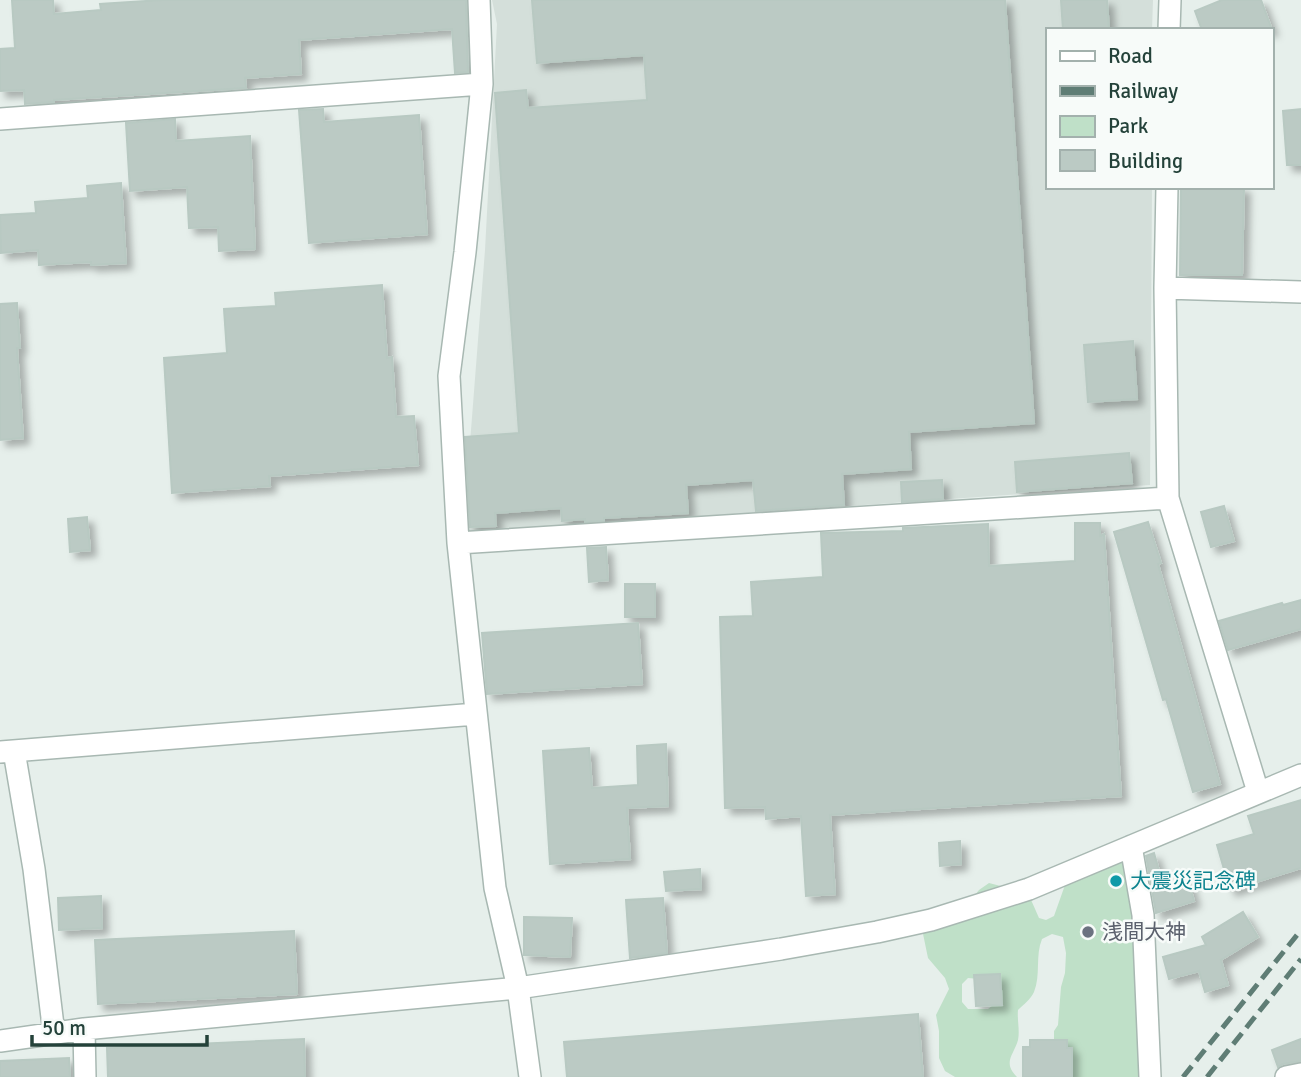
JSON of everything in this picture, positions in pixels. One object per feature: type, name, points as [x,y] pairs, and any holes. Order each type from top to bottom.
[{"type":"street","points":[[479,0],[482,84],[464,262],[449,376],[458,543],[495,888],[518,988],[530,1077]]},
{"type":"street","points":[[1169,28],[1170,0]]},
{"type":"street","points":[[0,119],[482,84]]},
{"type":"street","points":[[1167,189],[1165,288],[1168,498],[1258,792]]},
{"type":"street","points":[[1165,288],[1301,292]]},
{"type":"street","points":[[458,543],[1168,498]]},
{"type":"street","points":[[54,1034],[34,869],[7,751],[476,714]]},
{"type":"street","points":[[0,1041],[84,1029],[518,988],[877,932],[931,920],[1029,889],[1301,775]]},
{"type":"street","points":[[1131,846],[1143,915],[1150,1077]]},
{"type":"street","points":[[84,1029],[85,1077]]},
{"type":"street","points":[[1286,1077],[1301,1074]]},
{"type":"shaded area","points":[[492,0],[1153,0],[1152,28],[1046,28],[1046,189],[1152,189],[1150,485],[463,533],[485,250],[497,24]]},
{"type":"green space","points":[[1120,861],[1131,866],[1143,1066],[1139,1077],[1048,1077],[1054,1053],[1054,1031],[1058,1025],[1066,953],[1063,937],[1052,934],[1042,939],[1040,945],[1034,992],[1018,1010],[1018,1040],[1010,1058],[1010,1067],[1017,1077],[955,1077],[945,1071],[939,1058],[936,1015],[949,989],[945,978],[928,958],[922,929],[971,900],[989,883],[1028,893],[1039,918],[1046,920],[1054,916],[1065,885]],"holes":[[[968,978],[979,979],[993,1005],[988,1009],[968,1009],[962,1002],[962,984]]]},
{"type":"building","points":[[12,0],[53,0],[54,14],[101,10],[100,4],[162,0],[466,0],[468,72],[455,73],[452,29],[299,40],[301,74],[245,78],[246,88],[25,104],[24,90],[0,91],[0,49],[15,48]]},
{"type":"building","points":[[532,0],[1005,0],[1034,423],[909,432],[911,469],[842,474],[844,505],[756,511],[753,480],[686,485],[688,513],[604,518],[604,521],[585,522],[585,519],[562,521],[561,508],[495,513],[496,526],[470,527],[465,437],[519,433],[495,93],[526,90],[528,108],[647,100],[644,55],[537,63]]},
{"type":"building","points":[[1061,0],[1107,0],[1109,28],[1063,28]]},
{"type":"building","points":[[1222,0],[1261,0],[1271,28],[1201,28],[1195,11]]},
{"type":"building","points":[[323,109],[324,122],[419,115],[427,234],[309,243],[299,110]]},
{"type":"building","points":[[1301,109],[1301,165],[1287,165],[1283,111]]},
{"type":"building","points":[[175,119],[176,141],[250,136],[255,249],[219,251],[218,227],[189,228],[187,187],[130,191],[126,123]]},
{"type":"building","points":[[121,183],[126,263],[39,265],[38,250],[1,253],[0,215],[36,213],[35,202],[88,198],[87,186]]},
{"type":"building","points":[[1181,189],[1244,189],[1242,275],[1180,275]]},
{"type":"building","points":[[382,285],[387,358],[392,357],[396,417],[414,416],[418,465],[269,476],[270,486],[172,493],[164,358],[227,353],[224,309],[276,306],[275,293]]},
{"type":"building","points":[[17,303],[23,438],[0,440],[0,304]]},
{"type":"building","points":[[1133,341],[1137,399],[1088,402],[1084,345]]},
{"type":"building","points":[[1129,453],[1132,483],[1017,492],[1015,462]]},
{"type":"building","points":[[942,480],[943,499],[902,502],[901,482]]},
{"type":"building","points":[[1224,506],[1234,541],[1211,547],[1201,512]]},
{"type":"building","points":[[87,517],[90,550],[70,552],[68,519]]},
{"type":"building","points":[[1148,522],[1220,784],[1193,792],[1114,532]]},
{"type":"building","points":[[1075,523],[1100,523],[1100,536],[1104,534],[1121,796],[830,815],[835,894],[806,896],[801,816],[766,819],[765,807],[725,808],[720,617],[753,616],[751,582],[823,577],[821,533],[903,531],[903,528],[988,524],[989,566],[1075,561]]},
{"type":"building","points":[[606,547],[608,580],[589,582],[587,548]]},
{"type":"building","points":[[625,584],[655,584],[655,617],[625,617]]},
{"type":"building","points":[[1301,600],[1301,629],[1228,650],[1219,621]]},
{"type":"building","points":[[638,623],[642,684],[487,694],[482,633]]},
{"type":"building","points":[[666,744],[668,806],[627,808],[630,859],[550,864],[543,751],[589,748],[592,788],[638,785],[637,746]]},
{"type":"building","points":[[1301,800],[1301,868],[1230,890],[1217,845],[1254,834],[1248,816]]},
{"type":"building","points":[[960,841],[961,864],[940,866],[939,843]]},
{"type":"building","points":[[1154,853],[1164,888],[1188,880],[1194,901],[1156,913],[1146,856]]},
{"type":"building","points":[[700,869],[701,889],[666,891],[664,872]]},
{"type":"building","points":[[101,896],[102,928],[59,930],[58,898]]},
{"type":"building","points":[[663,898],[667,953],[630,958],[626,900]]},
{"type":"building","points":[[1243,912],[1258,937],[1221,960],[1228,985],[1205,992],[1199,971],[1169,979],[1163,957],[1206,945],[1202,937]]},
{"type":"building","points":[[524,917],[572,918],[570,957],[524,955]]},
{"type":"building","points":[[294,931],[297,994],[98,1004],[95,940]]},
{"type":"building","points":[[1000,974],[1002,1005],[976,1006],[974,975]]},
{"type":"building","points":[[918,1014],[923,1077],[567,1077],[564,1042]]},
{"type":"building","points":[[304,1039],[305,1077],[108,1077],[107,1048]]},
{"type":"building","points":[[1301,1039],[1301,1061],[1278,1067],[1272,1050]]},
{"type":"building","points":[[1030,1040],[1067,1040],[1067,1048],[1072,1048],[1072,1077],[1023,1077],[1023,1047],[1030,1047]]},
{"type":"building","points":[[69,1058],[70,1077],[0,1077],[0,1061]]},
{"type":"railway","points":[[1183,1077],[1301,930]]},
{"type":"railway","points":[[1207,1077],[1301,959]]},
{"type":"place","name":"大震災記念碑","points":[[1116,881]]},
{"type":"place","name":"浅間大神","points":[[1088,932]]}]
